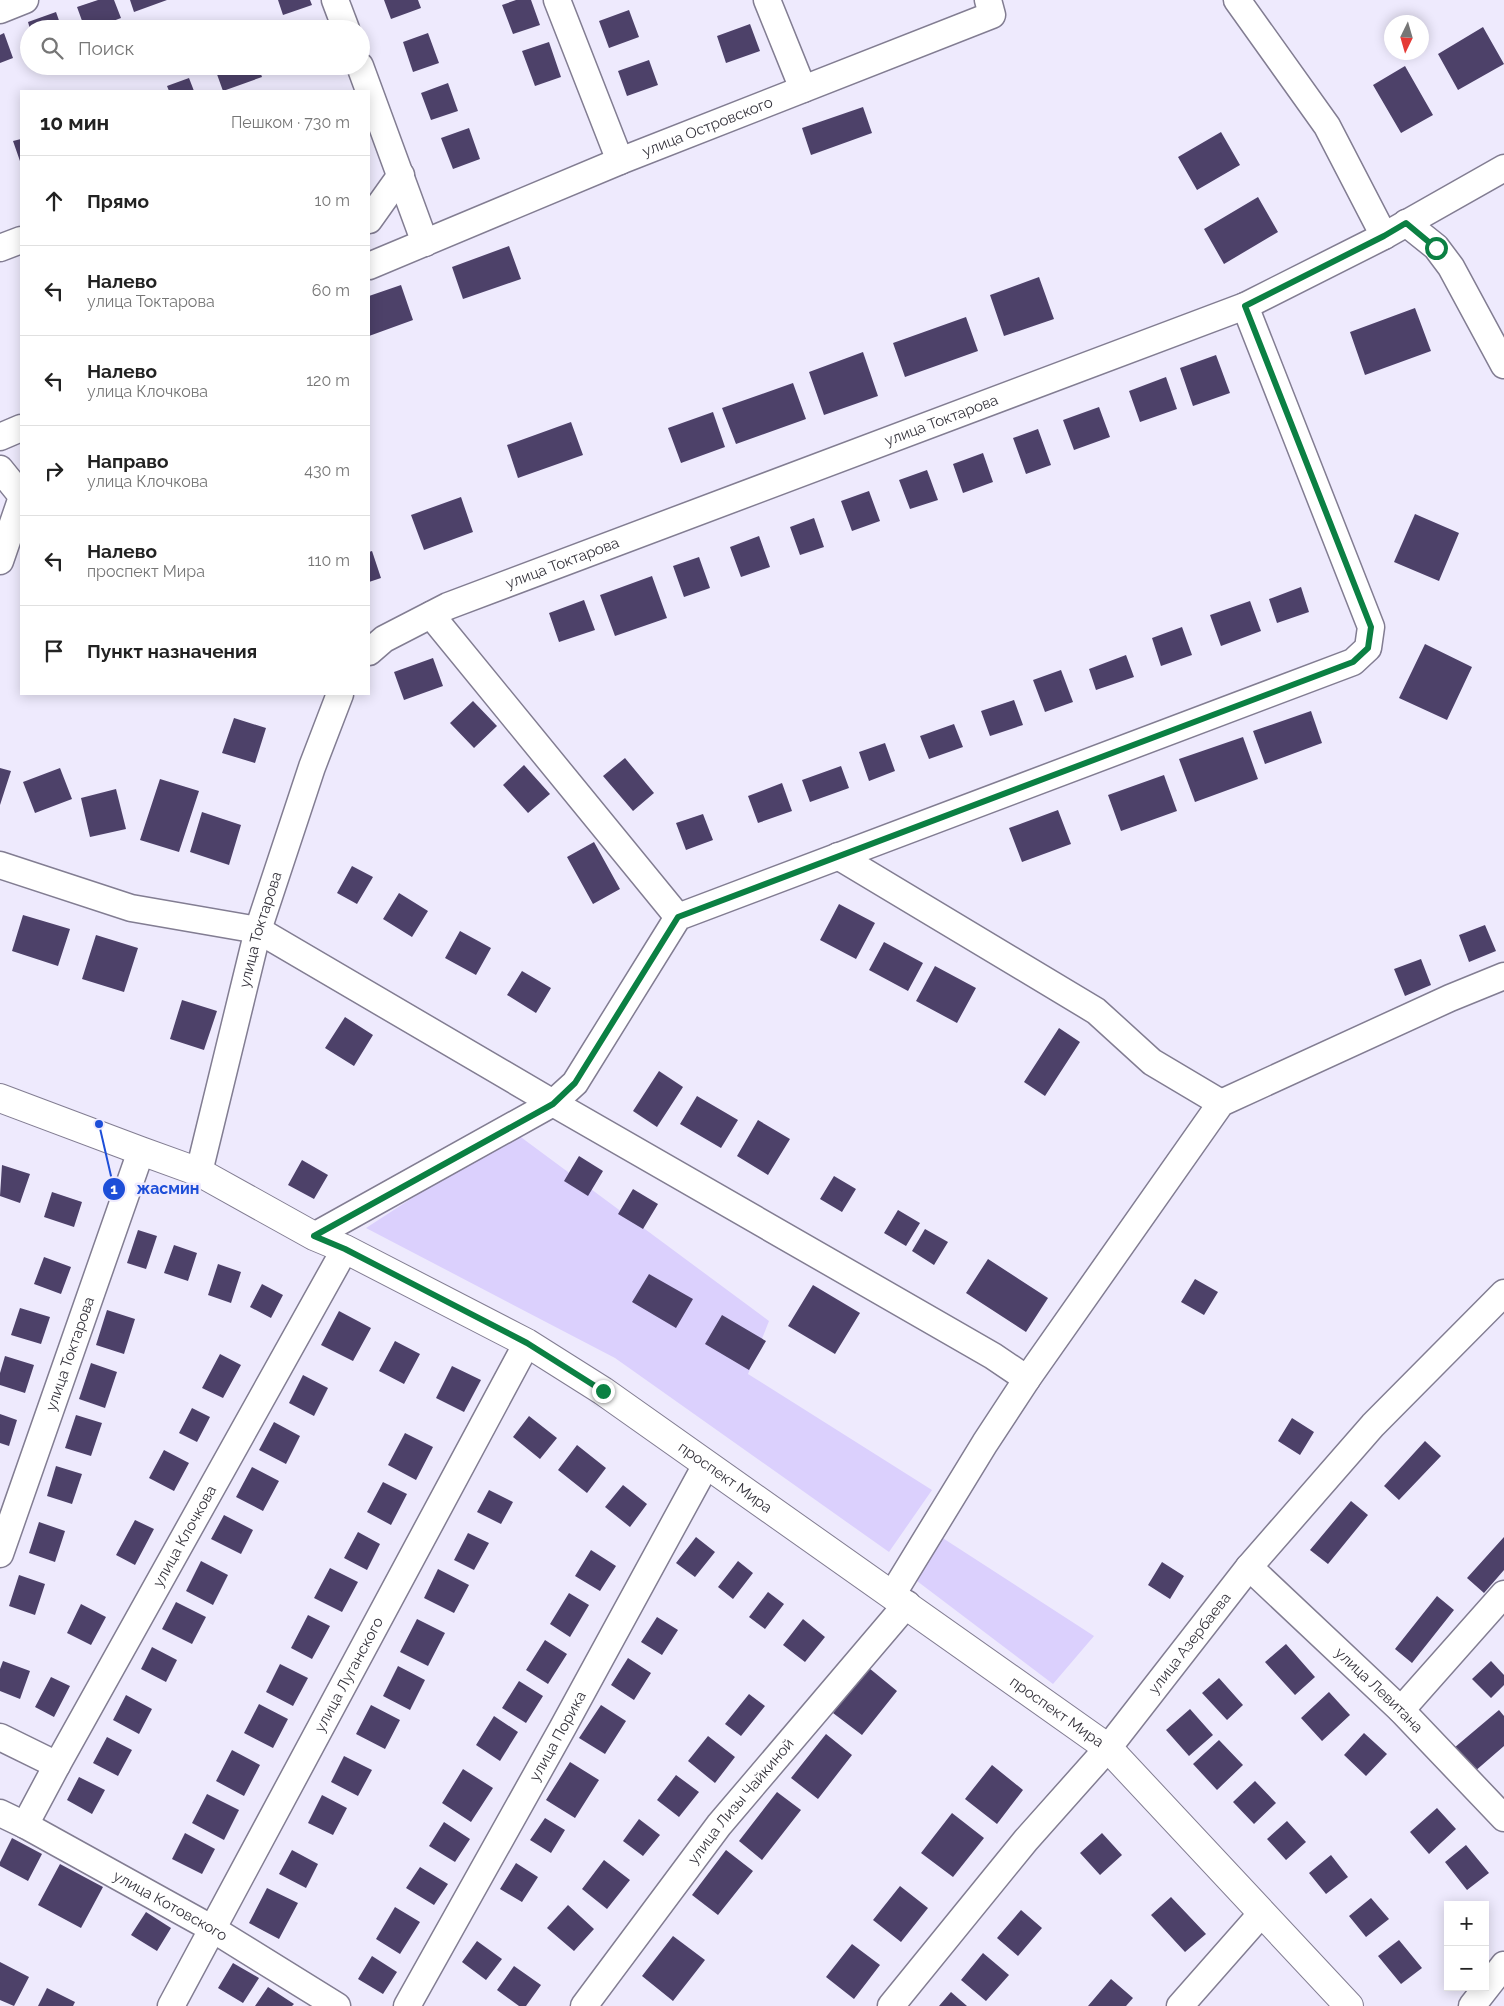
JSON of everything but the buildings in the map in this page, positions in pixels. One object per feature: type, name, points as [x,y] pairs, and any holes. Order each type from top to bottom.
[{"type":"main road","name":"проспект Мира","points":[[0,1098],[199,1172],[314,1236],[345,1249],[527,1343],[603,1391],[1108,1748],[1349,2006]]},
{"type":"street","points":[[0,10],[25,0]]},
{"type":"street","points":[[335,0],[343,20]]},
{"type":"street","points":[[557,0],[620,161]]},
{"type":"street","points":[[767,0],[803,89]]},
{"type":"street","points":[[1237,0],[1327,126],[1384,236]]},
{"type":"street","name":"улица Островского","points":[[370,266],[620,161],[803,89],[990,8]]},
{"type":"street","points":[[363,75],[369,90]]},
{"type":"street","points":[[370,93],[424,243]]},
{"type":"street","name":"улица Токтарова","points":[[370,651],[384,639],[448,606],[1245,306],[1384,236],[1504,168]]},
{"type":"street","points":[[370,219],[401,175]]},
{"type":"street","points":[[1406,223],[1436,248],[1451,267],[1504,365]]},
{"type":"street","points":[[0,248],[20,240]]},
{"type":"street","points":[[314,1236],[553,1104],[575,1083],[678,917],[1353,662],[1368,648],[1371,627],[1245,306]]},
{"type":"street","points":[[0,437],[20,428]]},
{"type":"street","points":[[0,469],[20,494]]},
{"type":"street","points":[[0,561],[20,503]]},
{"type":"street","points":[[431,615],[678,917]]},
{"type":"street","name":"улица Токтарова","points":[[199,1172],[258,930],[312,767],[340,695]]},
{"type":"street","points":[[838,856],[1096,1010],[1152,1062],[1221,1103],[1450,998],[1504,976]]},
{"type":"street","points":[[0,865],[131,908],[258,930],[553,1104],[985,1351],[1027,1379]]},
{"type":"street","name":"улица Лизы Чайкиной","points":[[584,2006],[719,1825],[899,1600],[985,1443],[1027,1379],[1221,1103]]},
{"type":"street","name":"улица Токтарова","points":[[0,1554],[141,1152]]},
{"type":"street","name":"улица Клочкова","points":[[25,1825],[345,1249]]},
{"type":"street","name":"улица Азербаева","points":[[891,2006],[1026,1840],[1108,1748],[1249,1567],[1373,1425],[1504,1294]]},
{"type":"street","name":"улица Луганского","points":[[171,2006],[211,1928],[527,1343]]},
{"type":"street","name":"улица Порика","points":[[407,2006],[557,1738],[706,1465]]},
{"type":"street","name":"улица Левитана","points":[[1249,1567],[1400,1710],[1504,1818]]},
{"type":"street","points":[[1400,1710],[1504,1594]]},
{"type":"street","points":[[0,1737],[57,1765]]},
{"type":"street","name":"улица Котовского","points":[[0,1813],[211,1928],[337,2006]]},
{"type":"street","points":[[1180,2006],[1262,1913]]},
{"type":"street","points":[[1472,2006],[1504,1965]]},
{"type":"shaded area","points":[[514,1132],[769,1321],[748,1374],[932,1490],[889,1552],[615,1358],[366,1228]]},
{"type":"shaded area","points":[[938,1535],[1094,1636],[1053,1684],[913,1578]]},
{"type":"place","name":"жасмин","points":[[99,1124]]},
{"type":"route","points":[[603,1391],[527,1343],[345,1249],[314,1236],[553,1104],[575,1083],[678,917],[1353,662],[1368,648],[1371,627],[1245,306],[1406,223],[1436,248]]}]
